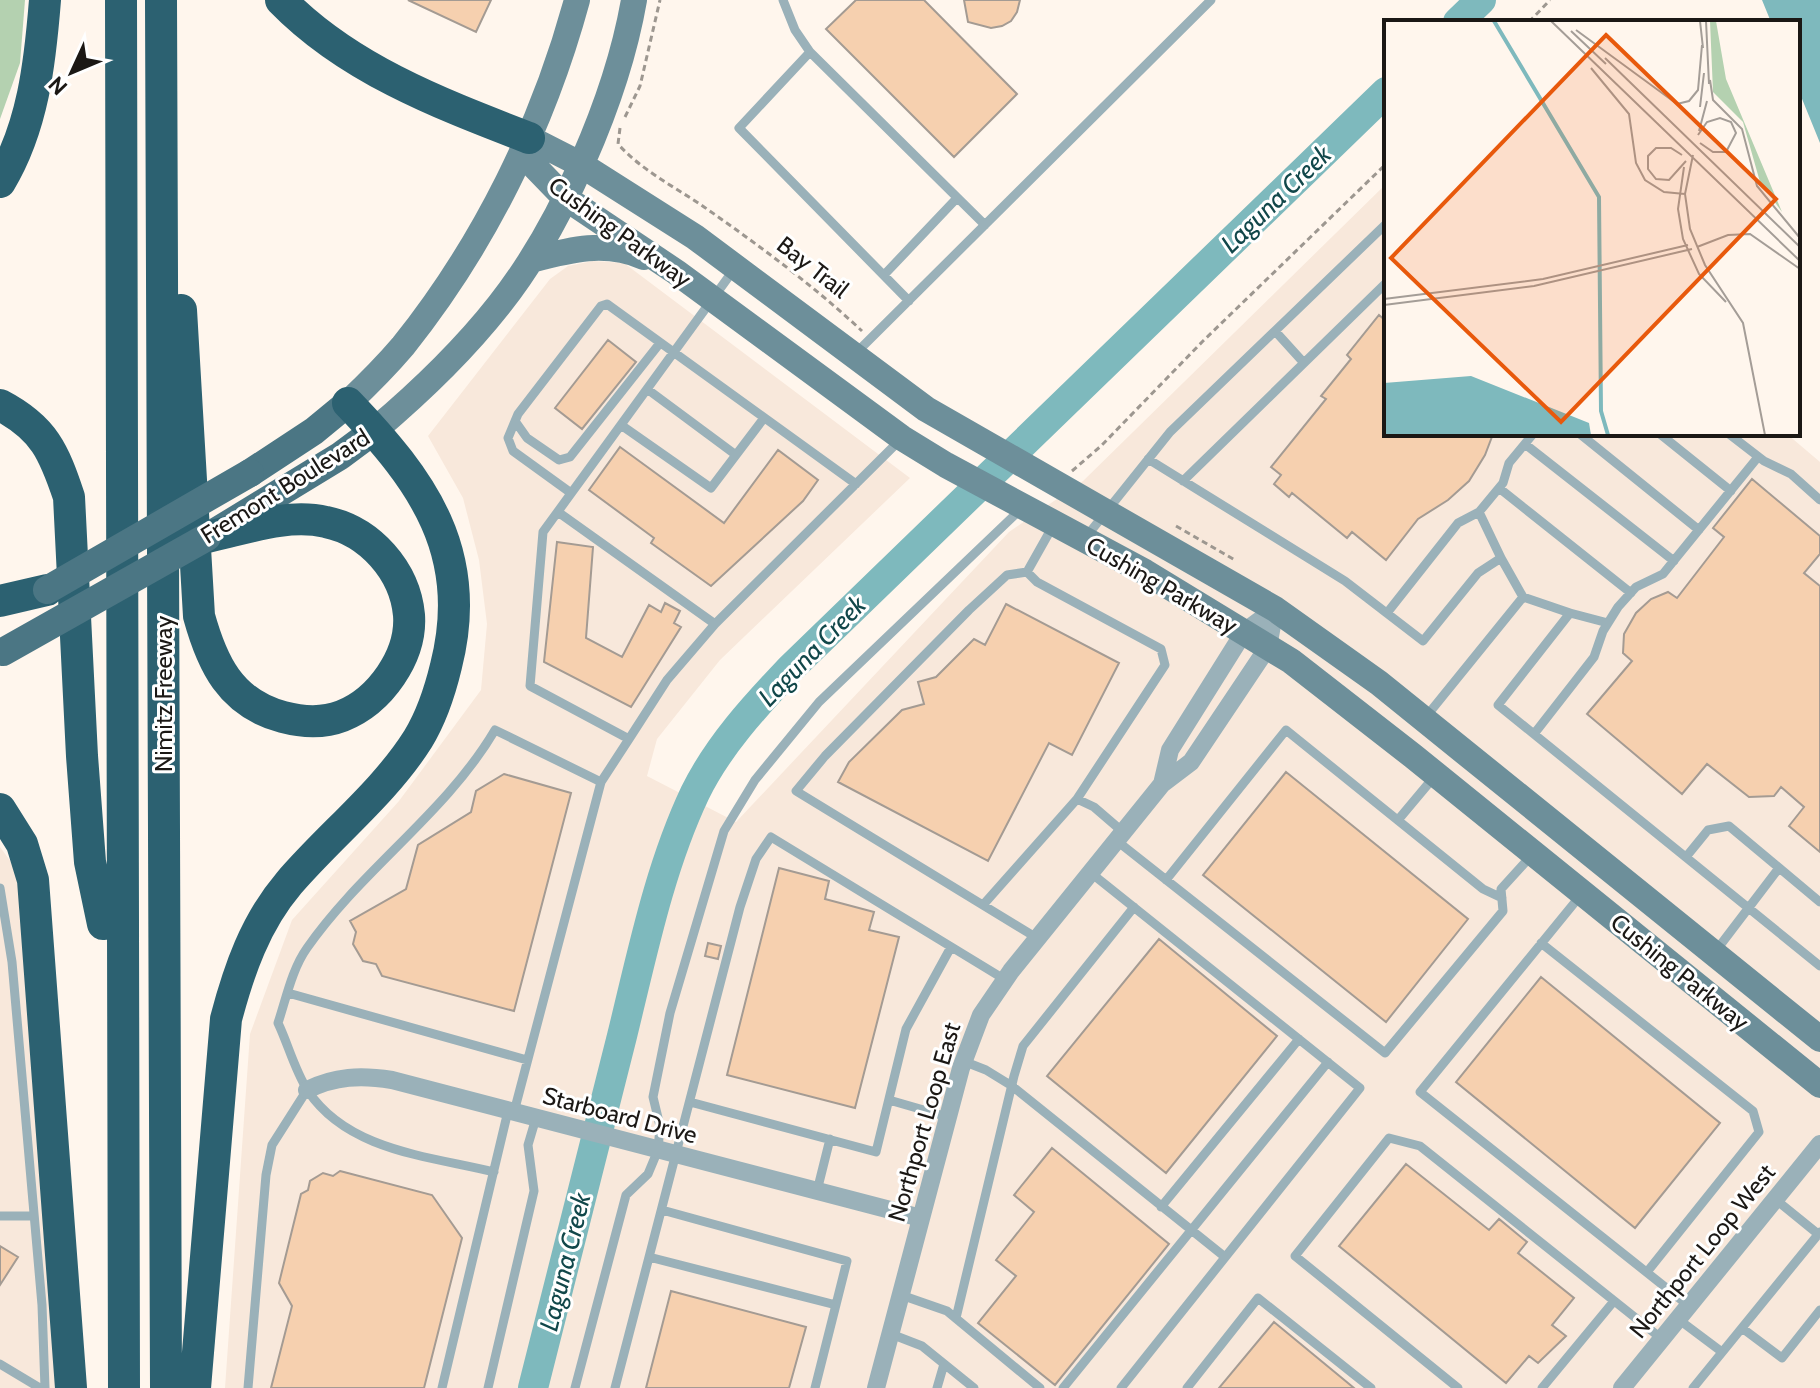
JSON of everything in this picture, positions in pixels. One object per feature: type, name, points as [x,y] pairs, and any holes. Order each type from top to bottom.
[{"type":"highway","points":[[0,182],[23,131],[35,87],[45,0]]},
{"type":"highway","points":[[102,1388],[104,0]]},
{"type":"highway","points":[[121,0],[124,1388]]},
{"type":"highway","name":"Nimitz Freeway","points":[[161,0],[166,1388]]},
{"type":"highway","points":[[281,0],[313,31],[346,55],[469,115],[529,138]]},
{"type":"highway","points":[[161,55],[191,447],[199,616],[209,653],[229,684],[250,702],[295,720],[315,721],[342,716],[366,702],[384,685],[396,666],[406,640],[409,616],[392,566],[374,546],[353,532],[327,522],[295,519],[267,511],[207,537]]},
{"type":"highway","points":[[195,1388],[226,1019],[239,970],[257,930],[287,885],[394,770],[418,739],[436,704],[455,634],[454,585],[443,536],[427,499],[398,456],[348,403]]},
{"type":"highway","points":[[0,405],[35,428],[56,456],[69,497],[90,862],[103,924]]},
{"type":"highway","points":[[0,601],[47,590]]},
{"type":"highway","points":[[0,809],[22,844],[33,880],[71,1388]]},
{"type":"main road","name":"Fremont Boulevard","points":[[0,616],[250,473],[314,431],[348,403],[403,346],[475,243],[529,138],[569,31],[577,0]]},
{"type":"main road","name":"Fremont Boulevard","points":[[267,511],[375,430],[439,374],[501,302],[531,260],[580,164],[617,66],[634,0]]},
{"type":"main road","name":"Cushing Parkway","points":[[529,138],[580,164],[862,347],[926,409],[1275,609],[1359,668],[1424,719],[1820,1039]]},
{"type":"main road","name":"Cushing Parkway","points":[[529,138],[535,167],[564,197],[713,298],[902,438],[1204,606],[1268,647],[1357,711],[1820,1085]]},
{"type":"main road","points":[[531,260],[576,249],[613,248],[635,253],[676,272]]},
{"type":"main road","name":"Fremont Boulevard","points":[[2,652],[207,537]]},
{"type":"street","name":"Northport Loop East","points":[[1162,784],[1170,750],[1244,632],[1275,609]]},
{"type":"street","name":"Northport Loop East","points":[[876,1388],[963,1061],[981,1015],[1004,979],[1162,784],[1191,762],[1268,647],[1275,609]]},
{"type":"street","name":"Starboard Drive","points":[[307,1090],[323,1082],[346,1077],[392,1080],[921,1218]]},
{"type":"street","name":"Northport Loop West","points":[[1622,1388],[1820,1144]]},
{"type":"lane","points":[[783,0],[795,30],[810,52],[985,225]]},
{"type":"lane","points":[[862,347],[1211,0]]},
{"type":"lane","points":[[810,52],[739,128],[909,301]]},
{"type":"lane","points":[[884,275],[957,198]]},
{"type":"lane","points":[[1084,540],[1170,432],[1384,226]]},
{"type":"lane","points":[[629,739],[530,686],[543,532],[737,266]]},
{"type":"lane","points":[[1183,481],[1384,285]]},
{"type":"lane","points":[[571,493],[513,451],[508,438],[515,421],[601,306],[607,304],[856,484]]},
{"type":"lane","points":[[1275,331],[1304,363]]},
{"type":"lane","points":[[515,421],[527,438],[559,460],[570,457],[660,343]]},
{"type":"lane","points":[[647,389],[736,455]]},
{"type":"lane","points":[[621,425],[711,488],[764,418]]},
{"type":"lane","points":[[1387,613],[1458,523],[1479,512],[1499,488],[1509,463],[1531,436]]},
{"type":"lane","points":[[1582,436],[1699,530]]},
{"type":"lane","points":[[1662,436],[1731,491]]},
{"type":"lane","points":[[1732,436],[1758,457],[1791,474],[1820,500]]},
{"type":"lane","points":[[442,1388],[494,1172],[601,782],[667,680],[715,624],[902,438]]},
{"type":"lane","points":[[1525,444],[1674,561]]},
{"type":"lane","points":[[1534,734],[1594,657],[1608,623],[1631,593],[1636,587],[1663,574],[1758,457]]},
{"type":"lane","points":[[1148,459],[1345,581],[1423,641],[1478,573],[1501,558]]},
{"type":"lane","points":[[1499,488],[1631,593]]},
{"type":"lane","points":[[575,1388],[626,1195],[648,1174],[660,1126],[653,1097],[670,1013],[724,831],[755,780],[819,702],[1019,504]]},
{"type":"lane","points":[[558,512],[715,624]]},
{"type":"lane","points":[[1479,512],[1523,597],[1608,623]]},
{"type":"lane","points":[[1027,572],[1054,524]]},
{"type":"lane","points":[[983,905],[1077,799],[1165,665],[1161,649],[1037,582],[1027,572]]},
{"type":"lane","points":[[1027,572],[1007,575],[969,610],[825,756],[796,791],[1037,938]]},
{"type":"lane","points":[[1424,719],[1523,597]]},
{"type":"lane","points":[[1570,613],[1498,705],[1820,966]]},
{"type":"lane","points":[[494,1172],[374,1143],[343,1127],[307,1090],[278,1023],[305,950],[348,898],[476,762],[495,730],[601,782]]},
{"type":"lane","points":[[1166,880],[1286,730],[1483,889],[1502,898]]},
{"type":"lane","points":[[1398,820],[1436,775]]},
{"type":"lane","points":[[1077,799],[1094,807],[1120,837],[1166,880],[1385,1053],[1503,911],[1501,889],[1533,853]]},
{"type":"lane","points":[[1686,857],[1708,830],[1729,826],[1820,902]]},
{"type":"lane","points":[[615,1388],[740,907],[756,859],[771,837],[1004,979]]},
{"type":"lane","points":[[1714,953],[1779,868]]},
{"type":"lane","points":[[1091,873],[1360,1088],[1121,1388]]},
{"type":"lane","points":[[0,888],[34,1216],[42,1388]]},
{"type":"lane","points":[[1582,893],[1420,1092],[1647,1272],[1722,1352]]},
{"type":"lane","points":[[956,1318],[1023,1046],[1134,907]]},
{"type":"lane","points":[[1541,943],[1753,1111],[1759,1132],[1647,1272]]},
{"type":"lane","points":[[690,1102],[876,1152],[906,1029],[951,947]]},
{"type":"lane","points":[[288,993],[527,1060]]},
{"type":"lane","points":[[1161,1207],[1299,1039]]},
{"type":"lane","points":[[963,1061],[986,1070],[1012,1086],[1225,1257]]},
{"type":"lane","points":[[1063,1388],[1328,1062]]},
{"type":"lane","points":[[248,1388],[266,1175],[272,1145],[307,1090]]},
{"type":"lane","points":[[889,1100],[948,1117]]},
{"type":"lane","points":[[488,1388],[534,1191],[528,1145],[539,1119]]},
{"type":"lane","points":[[1458,1388],[1295,1256],[1389,1138],[1420,1146],[1662,1339]]},
{"type":"lane","points":[[817,1191],[830,1139]]},
{"type":"lane","points":[[1693,1388],[1819,1233],[1775,1199]]},
{"type":"lane","points":[[662,1210],[847,1261],[815,1388]]},
{"type":"lane","points":[[0,1216],[34,1216]]},
{"type":"lane","points":[[649,1257],[836,1305]]},
{"type":"lane","points":[[901,1295],[947,1311],[1040,1388]]},
{"type":"lane","points":[[1187,1388],[1258,1298],[1371,1388]]},
{"type":"lane","points":[[1542,1388],[1614,1301]]},
{"type":"lane","points":[[1742,1328],[1782,1358],[1820,1310]]},
{"type":"lane","points":[[890,1334],[922,1346],[974,1388]]},
{"type":"lane","points":[[0,1364],[42,1388]]},
{"type":"lane","points":[[937,1388],[944,1364]]},
{"type":"path","name":"Bay Trail","points":[[660,0],[640,86],[621,124],[618,144],[633,160],[743,234],[833,303],[862,347]]},
{"type":"path","points":[[1531,20],[1550,0]]},
{"type":"path","points":[[1049,479],[1101,446],[1203,341],[1384,166]]},
{"type":"shaded area","points":[[1384,186],[1384,436],[1789,436],[1820,462],[1820,1388],[225,1388],[250,1034],[292,920],[399,801],[481,690],[487,624],[479,560],[463,498],[428,436],[550,279],[568,266],[593,261],[624,263],[910,478],[720,660],[657,739],[647,776],[736,822],[1009,532],[1083,481]]},
{"type":"shaded area","points":[[0,847],[11,862],[22,894],[62,1388],[0,1388]]},
{"type":"green space","points":[[0,0],[25,0],[20,63],[0,119]]},
{"type":"water","points":[[1762,0],[1820,0],[1820,143],[1800,94],[1800,20],[1770,20]]},
{"type":"building","points":[[408,0],[491,0],[476,32]]},
{"type":"building","points":[[856,0],[924,0],[1017,94],[954,157],[826,29]]},
{"type":"building","points":[[964,0],[1020,0],[1011,21],[991,28],[968,22]]},
{"type":"building","points":[[1379,315],[1384,319],[1384,436],[1492,436],[1469,481],[1448,500],[1418,519],[1386,560],[1352,532],[1347,538],[1292,493],[1289,497],[1274,484],[1281,475],[1271,467],[1326,399],[1321,396],[1351,359],[1347,355]]},
{"type":"building","points":[[608,340],[636,362],[582,429],[555,408]]},
{"type":"building","points":[[620,447],[724,523],[778,450],[818,480],[803,501],[711,586],[651,543],[654,538],[589,490]]},
{"type":"building","points":[[1752,479],[1820,536],[1820,554],[1804,573],[1820,586],[1820,852],[1789,826],[1804,807],[1781,787],[1774,796],[1749,797],[1707,764],[1682,794],[1587,714],[1632,661],[1623,653],[1624,634],[1636,613],[1651,599],[1668,592],[1677,598],[1724,537],[1713,528]]},
{"type":"building","points":[[557,542],[593,547],[586,638],[622,657],[649,605],[661,612],[665,603],[680,611],[674,623],[681,627],[631,707],[544,662]]},
{"type":"building","points":[[1006,604],[1119,663],[1072,755],[1049,743],[988,861],[838,782],[849,762],[902,710],[924,704],[918,682],[936,677],[974,639],[985,645]]},
{"type":"building","points":[[1286,772],[1468,919],[1386,1022],[1203,875]]},
{"type":"building","points":[[504,774],[571,793],[514,1011],[382,976],[376,964],[363,961],[353,944],[356,932],[350,921],[406,889],[418,845],[471,812],[476,791]]},
{"type":"building","points":[[779,868],[829,881],[825,899],[874,912],[869,930],[899,937],[855,1108],[727,1075]]},
{"type":"building","points":[[1159,939],[1277,1036],[1166,1173],[1047,1076]]},
{"type":"building","points":[[708,943],[721,946],[718,959],[705,956]]},
{"type":"building","points":[[1541,977],[1720,1123],[1635,1228],[1456,1082]]},
{"type":"building","points":[[1052,1148],[1169,1244],[1055,1385],[978,1323],[1016,1276],[996,1260],[1034,1212],[1014,1195]]},
{"type":"building","points":[[1406,1164],[1489,1230],[1499,1219],[1527,1242],[1518,1253],[1574,1298],[1552,1325],[1566,1336],[1538,1363],[1529,1356],[1506,1383],[1339,1246]]},
{"type":"building","points":[[340,1171],[432,1195],[462,1238],[424,1388],[271,1388],[292,1306],[279,1283],[301,1194],[308,1190],[310,1181],[323,1173],[333,1176]]},
{"type":"building","points":[[0,1246],[18,1257],[0,1285]]},
{"type":"building","points":[[671,1291],[806,1327],[789,1388],[646,1388]]},
{"type":"building","points":[[1274,1322],[1354,1388],[1219,1388]]},
{"type":"waterway","name":"Laguna Creek","points":[[1460,20],[1481,0]]},
{"type":"waterway","name":"Laguna Creek","points":[[533,1388],[661,882],[682,822],[714,759],[790,669],[1384,94]]}]
